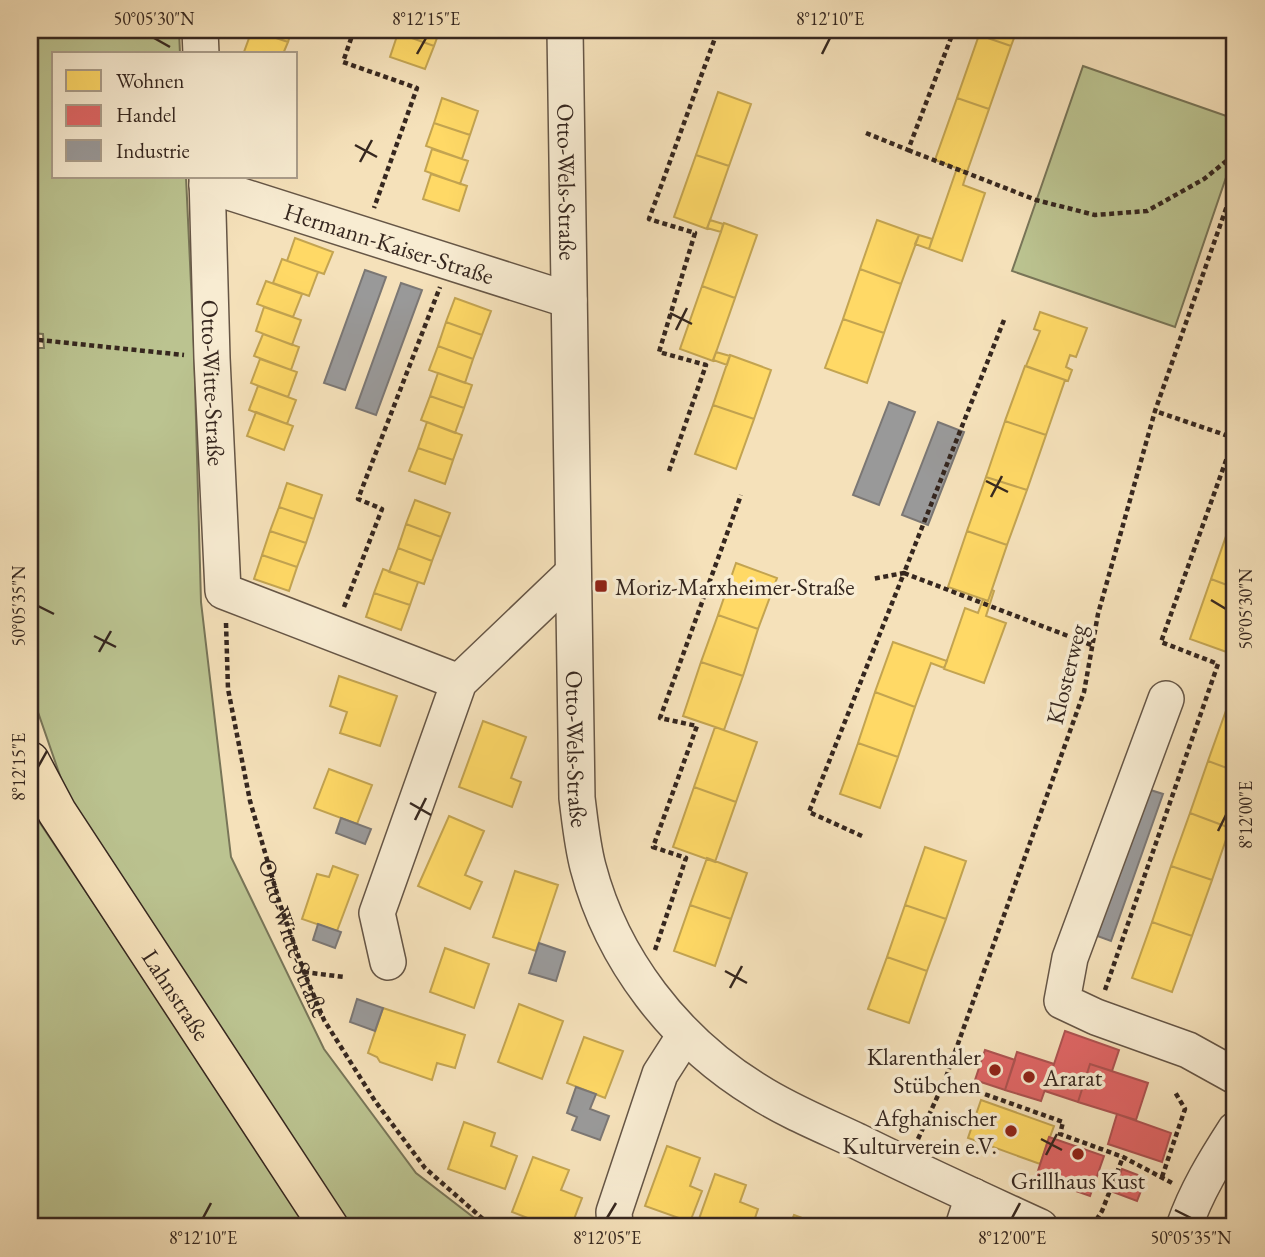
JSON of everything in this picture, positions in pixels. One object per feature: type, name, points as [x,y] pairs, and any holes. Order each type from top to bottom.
[{"type":"main road","name":"Lahnstraße","points":[[30,761],[57,812],[330,1227]]},
{"type":"street","points":[[200,30],[201,52]]},
{"type":"street","name":"Otto-Wels-Straße","points":[[565,30],[577,798],[588,867],[598,898],[626,958],[644,985],[663,1011],[707,1055],[783,1106],[906,1165],[968,1212],[1040,1227]]},
{"type":"street","name":"Hermann-Kaiser-Straße","points":[[207,181],[365,236],[569,300]]},
{"type":"street","name":"Otto-Witte-Straße","points":[[207,181],[223,591]]},
{"type":"street","points":[[388,962],[377,912],[459,682],[573,573]]},
{"type":"street","points":[[223,591],[459,682]]},
{"type":"street","points":[[1167,699],[1070,958],[1062,1000],[1096,1017],[1188,1049],[1235,1076]]},
{"type":"street","points":[[615,1227],[614,1212],[660,1074],[685,1035]]},
{"type":"street","points":[[1190,1212],[1235,1130]]},
{"type":"path","points":[[354,30],[343,62],[417,88],[365,236]]},
{"type":"path","points":[[908,150],[954,30]]},
{"type":"path","points":[[669,471],[706,365],[659,352],[695,233],[649,219],[715,38]]},
{"type":"path","points":[[866,133],[1036,201],[1094,215],[1147,211],[1204,179],[1235,154]]},
{"type":"path","name":"Klosterweg","points":[[906,1165],[945,1080],[1084,692],[1098,614],[1155,411],[1235,183]]},
{"type":"path","points":[[333,634],[382,509],[358,499],[450,263]]},
{"type":"path","points":[[862,836],[809,812],[1004,320]]},
{"type":"path","points":[[30,339],[212,358]]},
{"type":"path","points":[[644,985],[686,858],[653,847],[697,726],[660,719],[741,495]]},
{"type":"path","points":[[872,579],[904,573],[1094,646]]},
{"type":"path","name":"Otto-Witte-Straße","points":[[223,591],[228,689],[250,801],[280,904],[324,1020],[375,1101],[425,1168],[492,1227]]},
{"type":"path","points":[[304,972],[344,977]]},
{"type":"path","points":[[945,1080],[1063,1122],[1060,1134],[1123,1157],[1162,1177],[1190,1212]]},
{"type":"path","points":[[1162,1177],[1185,1109],[1175,1092]]},
{"type":"path","points":[[1092,1227],[1102,1212],[1123,1157]]},
{"type":"green space","points":[[30,30],[179,30],[180,52],[52,52],[52,178],[186,178],[201,602],[231,857],[324,1049],[416,1173],[486,1227],[351,1227],[67,796],[30,689],[30,348],[44,348],[43,334],[30,333]]},
{"type":"green space","points":[[1083,66],[1235,119],[1235,151],[1175,327],[1012,271]]},
{"type":"green space","points":[[30,808],[34,814],[310,1227],[30,1227]]},
{"type":"building: Wohnen","points":[[252,30],[288,42],[284,52],[244,52]]},
{"type":"building: Wohnen","points":[[254,30],[292,30],[288,42]]},
{"type":"building: Wohnen","points":[[400,30],[440,30],[434,46],[398,33]]},
{"type":"building: Wohnen","points":[[980,30],[1017,30],[1011,46],[979,35]]},
{"type":"building: Wohnen","points":[[398,33],[434,46],[425,69],[390,57]]},
{"type":"building: Wohnen","points":[[979,35],[1011,46],[989,109],[957,98]]},
{"type":"building: Wohnen","points":[[718,92],[751,104],[729,166],[696,155]]},
{"type":"building: Wohnen","points":[[442,98],[478,111],[470,135],[434,123]]},
{"type":"building: Wohnen","points":[[957,98],[989,109],[967,172],[935,160]]},
{"type":"building: Wohnen","points":[[434,123],[470,135],[462,159],[426,146]]},
{"type":"building: Wohnen","points":[[432,149],[468,161],[460,184],[425,171]]},
{"type":"building: Wohnen","points":[[696,155],[729,166],[707,229],[674,217]]},
{"type":"building: Wohnen","points":[[957,168],[967,172],[963,185],[985,193],[962,261],[929,249]]},
{"type":"building: Wohnen","points":[[431,174],[467,186],[459,211],[423,199]]},
{"type":"building: Wohnen","points":[[710,220],[723,224],[721,232],[707,228]]},
{"type":"building: Wohnen","points":[[877,220],[919,235],[901,284],[860,269]]},
{"type":"building: Wohnen","points":[[724,223],[757,235],[735,298],[702,286]]},
{"type":"building: Wohnen","points":[[919,235],[932,239],[929,249],[915,244]]},
{"type":"building: Wohnen","points":[[295,238],[333,252],[324,274],[287,261]]},
{"type":"building: Wohnen","points":[[282,259],[318,272],[309,296],[273,283]]},
{"type":"building: Wohnen","points":[[860,269],[901,284],[884,333],[843,319]]},
{"type":"building: Wohnen","points":[[266,281],[302,294],[293,317],[257,304]]},
{"type":"building: Wohnen","points":[[702,286],[735,298],[713,361],[680,349]]},
{"type":"building: Wohnen","points":[[455,298],[491,311],[482,335],[446,322]]},
{"type":"building: Wohnen","points":[[264,307],[301,320],[292,345],[256,331]]},
{"type":"building: Wohnen","points":[[1040,312],[1087,328],[1076,357],[1070,355],[1066,367],[1072,370],[1068,381],[1026,366],[1040,331],[1034,329]]},
{"type":"building: Wohnen","points":[[843,319],[884,333],[867,383],[825,368]]},
{"type":"building: Wohnen","points":[[446,322],[482,335],[473,359],[438,346]]},
{"type":"building: Wohnen","points":[[263,334],[299,347],[291,370],[254,356]]},
{"type":"building: Wohnen","points":[[438,346],[473,359],[465,383],[429,370]]},
{"type":"building: Wohnen","points":[[716,352],[730,356],[727,365],[713,360]]},
{"type":"building: Wohnen","points":[[730,355],[771,370],[754,419],[713,405]]},
{"type":"building: Wohnen","points":[[260,359],[297,372],[288,397],[251,383]]},
{"type":"building: Wohnen","points":[[1025,366],[1065,380],[1046,435],[1005,421]]},
{"type":"building: Wohnen","points":[[438,373],[472,385],[464,408],[430,396]]},
{"type":"building: Wohnen","points":[[258,386],[296,400],[287,424],[249,410]]},
{"type":"building: Wohnen","points":[[430,396],[464,408],[455,433],[421,420]]},
{"type":"building: Wohnen","points":[[713,405],[754,419],[736,469],[695,454]]},
{"type":"building: Wohnen","points":[[256,412],[293,426],[284,450],[247,436]]},
{"type":"building: Wohnen","points":[[1005,421],[1046,435],[1027,490],[986,477]]},
{"type":"building: Wohnen","points":[[427,422],[462,435],[453,460],[418,448]]},
{"type":"building: Wohnen","points":[[418,448],[453,460],[445,484],[409,471]]},
{"type":"building: Wohnen","points":[[986,477],[1027,490],[1007,545],[967,531]]},
{"type":"building: Wohnen","points":[[287,483],[322,495],[314,519],[279,507]]},
{"type":"building: Wohnen","points":[[415,500],[450,513],[441,537],[406,524]]},
{"type":"building: Wohnen","points":[[279,507],[314,519],[306,543],[270,531]]},
{"type":"building: Wohnen","points":[[1231,522],[1235,523],[1235,588],[1211,579]]},
{"type":"building: Wohnen","points":[[406,524],[441,537],[432,561],[398,548]]},
{"type":"building: Wohnen","points":[[270,531],[306,543],[297,567],[262,555]]},
{"type":"building: Wohnen","points":[[967,531],[1007,545],[988,601],[948,587]]},
{"type":"building: Wohnen","points":[[398,548],[432,561],[424,584],[389,572]]},
{"type":"building: Wohnen","points":[[262,555],[297,567],[289,591],[254,579]]},
{"type":"building: Wohnen","points":[[736,563],[777,578],[758,629],[718,615]]},
{"type":"building: Wohnen","points":[[383,569],[418,582],[410,605],[374,593]]},
{"type":"building: Wohnen","points":[[1211,579],[1235,588],[1235,655],[1190,639]]},
{"type":"building: Wohnen","points":[[992,590],[994,591],[986,616],[1006,623],[984,683],[944,669],[965,608],[978,613],[983,599],[988,601]]},
{"type":"building: Wohnen","points":[[374,593],[410,605],[401,630],[366,617]]},
{"type":"building: Wohnen","points":[[718,615],[758,629],[743,676],[701,662]]},
{"type":"building: Wohnen","points":[[893,642],[947,661],[944,668],[931,663],[915,707],[875,692]]},
{"type":"building: Wohnen","points":[[701,662],[743,676],[724,730],[683,716]]},
{"type":"building: Wohnen","points":[[339,676],[397,696],[380,746],[340,733],[347,712],[330,706]]},
{"type":"building: Wohnen","points":[[1235,683],[1235,708],[1228,705]]},
{"type":"building: Wohnen","points":[[875,692],[915,707],[898,757],[858,743]]},
{"type":"building: Wohnen","points":[[1228,705],[1235,708],[1235,771],[1208,761]]},
{"type":"building: Wohnen","points":[[483,721],[526,737],[511,778],[521,782],[512,807],[459,787]]},
{"type":"building: Wohnen","points":[[715,727],[757,742],[736,802],[694,787]]},
{"type":"building: Wohnen","points":[[858,743],[898,757],[880,808],[840,794]]},
{"type":"building: Wohnen","points":[[1208,761],[1235,771],[1235,812],[1230,828],[1190,813]]},
{"type":"building: Wohnen","points":[[329,769],[372,785],[357,824],[314,808]]},
{"type":"building: Wohnen","points":[[694,787],[736,802],[715,862],[673,847]]},
{"type":"building: Wohnen","points":[[1190,813],[1230,828],[1212,880],[1171,866]]},
{"type":"building: Wohnen","points":[[449,816],[484,831],[465,875],[482,882],[470,909],[418,886]]},
{"type":"building: Wohnen","points":[[925,847],[966,861],[946,919],[905,905]]},
{"type":"building: Wohnen","points":[[707,858],[747,873],[731,919],[690,905]]},
{"type":"building: Wohnen","points":[[333,866],[358,875],[337,931],[302,919],[317,874],[329,877]]},
{"type":"building: Wohnen","points":[[1171,866],[1212,880],[1192,936],[1152,922]]},
{"type":"building: Wohnen","points":[[515,871],[558,885],[536,951],[493,937]]},
{"type":"building: Wohnen","points":[[690,905],[731,919],[715,966],[674,951]]},
{"type":"building: Wohnen","points":[[905,905],[946,919],[927,971],[887,957]]},
{"type":"building: Wohnen","points":[[1152,922],[1192,936],[1172,992],[1132,978]]},
{"type":"building: Wohnen","points":[[445,948],[489,964],[474,1008],[430,992]]},
{"type":"building: Wohnen","points":[[887,957],[927,971],[909,1023],[868,1009]]},
{"type":"building: Wohnen","points":[[519,1004],[563,1021],[542,1079],[498,1062]]},
{"type":"building: Wohnen","points":[[383,1008],[465,1035],[455,1068],[437,1063],[432,1080],[380,1062],[377,1057],[368,1053]]},
{"type":"building: Wohnen","points":[[584,1037],[623,1051],[605,1098],[567,1083]]},
{"type":"building: Wohnen","name":"Afghanischer Kulturverein e.V.","points":[[981,1100],[1054,1126],[1040,1164],[968,1138]]},
{"type":"building: Wohnen","points":[[464,1122],[495,1133],[491,1146],[517,1156],[505,1189],[448,1169]]},
{"type":"building: Wohnen","points":[[667,1146],[700,1158],[690,1186],[702,1191],[690,1222],[645,1206]]},
{"type":"building: Wohnen","points":[[533,1157],[569,1170],[561,1190],[582,1198],[571,1227],[551,1227],[512,1212]]},
{"type":"building: Wohnen","points":[[715,1174],[746,1185],[740,1202],[758,1209],[752,1227],[721,1227],[699,1219]]},
{"type":"building: Wohnen","points":[[794,1215],[826,1227],[789,1227]]},
{"type":"building: Handel","points":[[1065,1031],[1119,1050],[1112,1071],[1090,1064],[1078,1102],[1045,1091]]},
{"type":"building: Handel","name":"Klarenthaler Stübchen","points":[[985,1050],[1015,1060],[1005,1090],[975,1080]]},
{"type":"building: Handel","name":"Ararat","points":[[1017,1052],[1054,1064],[1041,1101],[1005,1090]]},
{"type":"building: Handel","points":[[1090,1064],[1148,1083],[1136,1120],[1078,1102]]},
{"type":"building: Handel","points":[[1117,1114],[1171,1133],[1162,1162],[1108,1144]]},
{"type":"building: Handel","points":[[1049,1137],[1104,1156],[1090,1196],[1036,1177]]},
{"type":"building: Handel","points":[[1122,1169],[1146,1178],[1137,1201],[1113,1192]]},
{"type":"building: Industrie","points":[[365,270],[386,277],[345,390],[324,383]]},
{"type":"building: Industrie","points":[[401,283],[422,290],[376,415],[356,408]]},
{"type":"building: Industrie","points":[[889,402],[915,412],[879,505],[853,495]]},
{"type":"building: Industrie","points":[[938,422],[964,432],[928,525],[902,515]]},
{"type":"building: Industrie","points":[[1141,787],[1163,794],[1111,941],[1089,933]]},
{"type":"building: Industrie","points":[[341,818],[371,829],[365,844],[336,833]]},
{"type":"building: Industrie","points":[[318,924],[341,932],[335,948],[313,940]]},
{"type":"building: Industrie","points":[[539,943],[565,952],[556,981],[529,973]]},
{"type":"building: Industrie","points":[[357,999],[383,1008],[375,1031],[350,1022]]},
{"type":"building: Industrie","points":[[576,1087],[596,1094],[590,1109],[609,1116],[600,1140],[572,1130],[577,1117],[567,1113]]},
{"type":"place","name":"Moriz-Marxheimer-Straße","points":[[601,586]]},
{"type":"place","name":"Klarenthaler Stübchen","points":[[995,1070]]},
{"type":"place","name":"Ararat","points":[[1029,1077]]},
{"type":"place","name":"Afghanischer Kulturverein e.V.","points":[[1011,1131]]},
{"type":"place","name":"Grillhaus Kust","points":[[1078,1154]]}]
